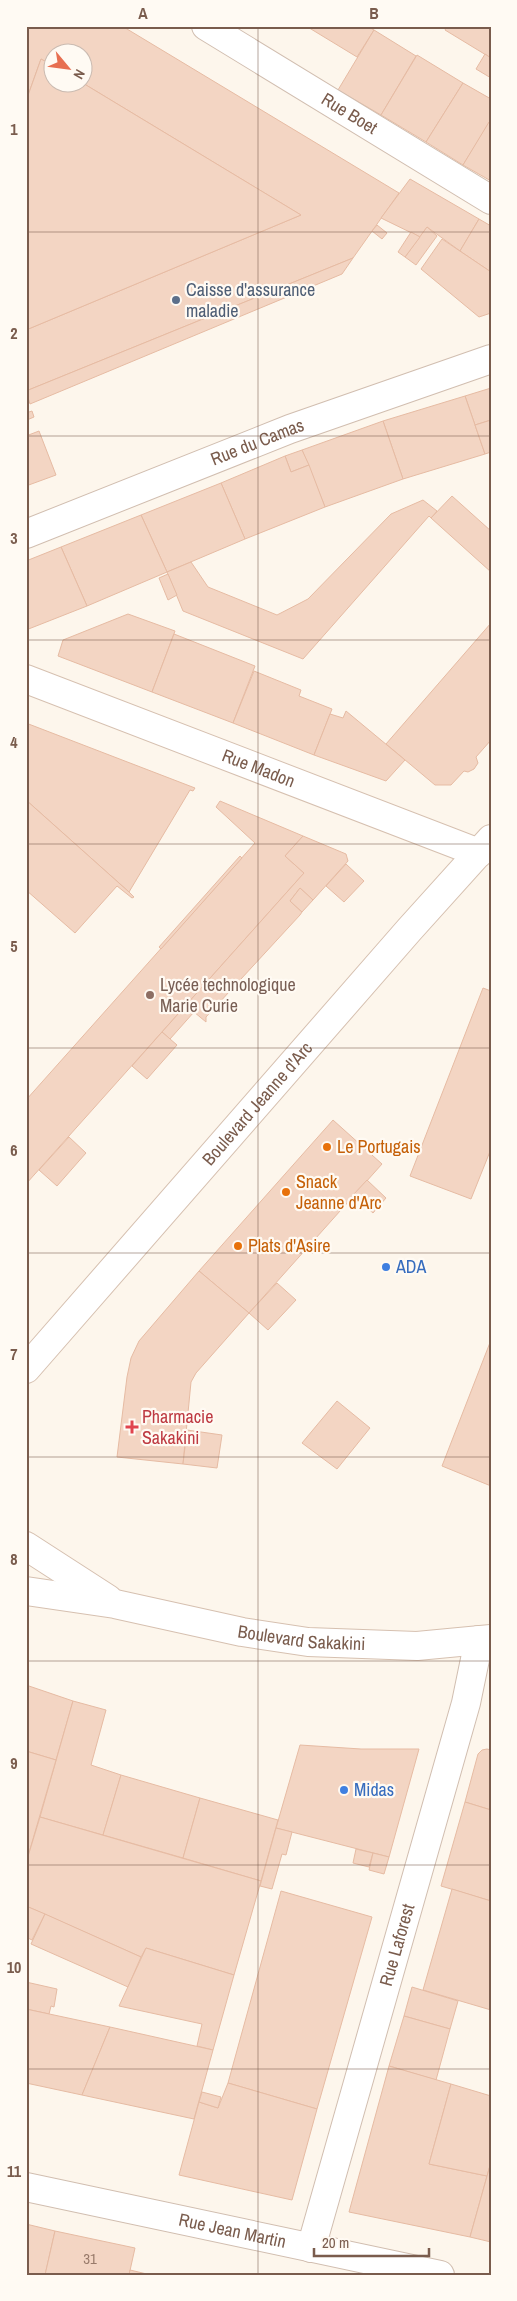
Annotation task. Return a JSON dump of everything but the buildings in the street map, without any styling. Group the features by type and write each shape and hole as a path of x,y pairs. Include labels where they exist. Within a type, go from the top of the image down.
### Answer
{"street":[{"name":"Rue Boet","path":"206,26 491,200"},
{"name":"Rue du Camas","path":"26,534 290,429 491,360"},
{"name":"Rue Madon","path":"26,679 487,850"},
{"name":"Boulevard Jeanne d'Arc","path":"26,1369 402,937 487,850"},
{"name":"Boulevard Sakakini","path":"26,1546 115,1604"},
{"name":"Boulevard Sakakini","path":"26,1591 115,1604 242,1632 308,1642 417,1646 485,1640"},
{"name":"Rue Laforest","path":"310,2248 485,1640"},
{"name":"Rue Jean Martin","path":"26,2187 440,2275"}],"place":[{"name":"Caisse d'assurance maladie","path":"176,300"},
{"name":"Lycée technologique Marie Curie","path":"150,995"},
{"name":"Le Portugais","path":"327,1147"},
{"name":"Snack Jeanne d'Arc","path":"286,1192"},
{"name":"Plats d'Asire","path":"238,1246"},
{"name":"ADA","path":"386,1267"},
{"name":"Pharmacie Sakakini","path":"132,1427"},
{"name":"Midas","path":"344,1790"}]}
